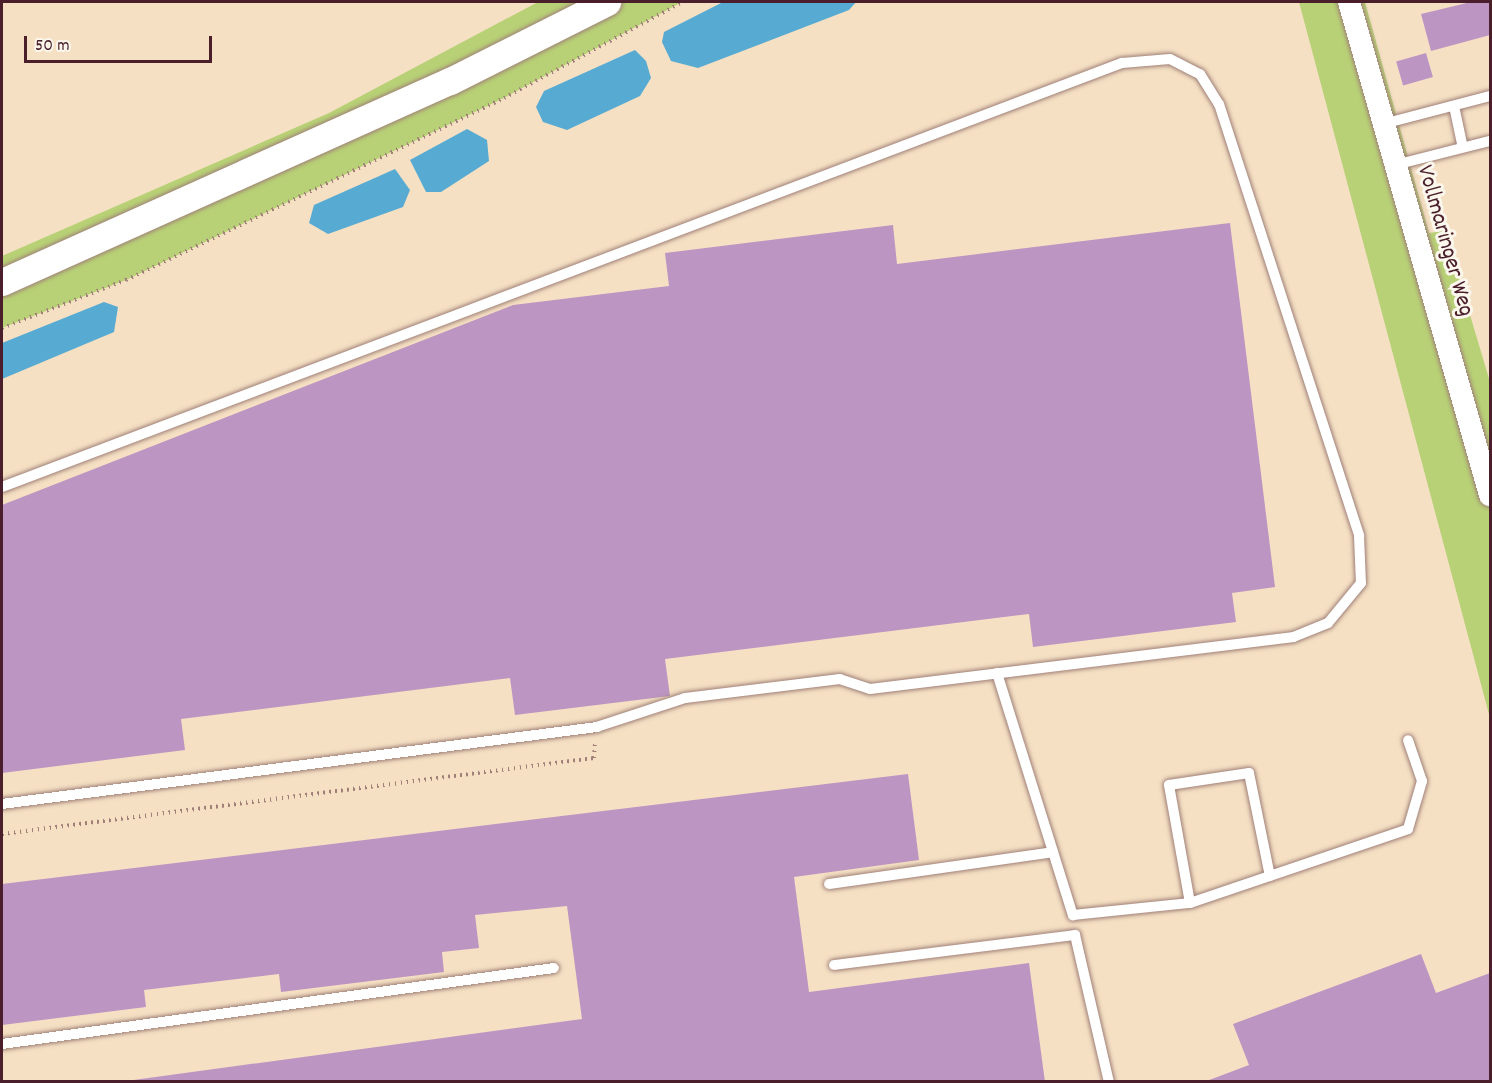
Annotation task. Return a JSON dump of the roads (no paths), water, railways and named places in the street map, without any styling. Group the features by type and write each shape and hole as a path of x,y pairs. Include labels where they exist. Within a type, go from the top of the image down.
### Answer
{"street":[{"path":"2,282 450,81 607,2"},
{"name":"Vollmaringer Weg","path":"1349,2 1491,495"}],"lane":[{"path":"2,487 1122,63 1170,59 1200,74 1219,104 1359,536 1361,583 1328,623 1294,637 870,689 840,679 685,698 597,727 2,804"},
{"path":"1383,124 1491,96"},
{"path":"1454,106 1462,144"},
{"path":"1395,165 1462,144 1491,141"},
{"path":"997,673 1073,915 1075,935 1109,1082"},
{"path":"1073,915 1190,903 1408,829 1422,781 1408,740"},
{"path":"1190,903 1169,785 1249,773 1270,876"},
{"path":"830,885 1053,852"},
{"path":"834,965 1075,935"},
{"path":"2,1044 554,968"}],"water":[{"path":"723,2 856,2 849,10 698,68 671,61 662,42 664,32"},
{"path":"635,50 646,61 651,78 640,96 567,130 543,122 536,107 544,91"},
{"path":"467,129 487,140 489,161 441,192 426,192 410,160"},
{"path":"395,169 410,190 403,207 328,234 309,223 314,205"},
{"path":"104,302 118,307 114,332 2,379 2,343"}]}
